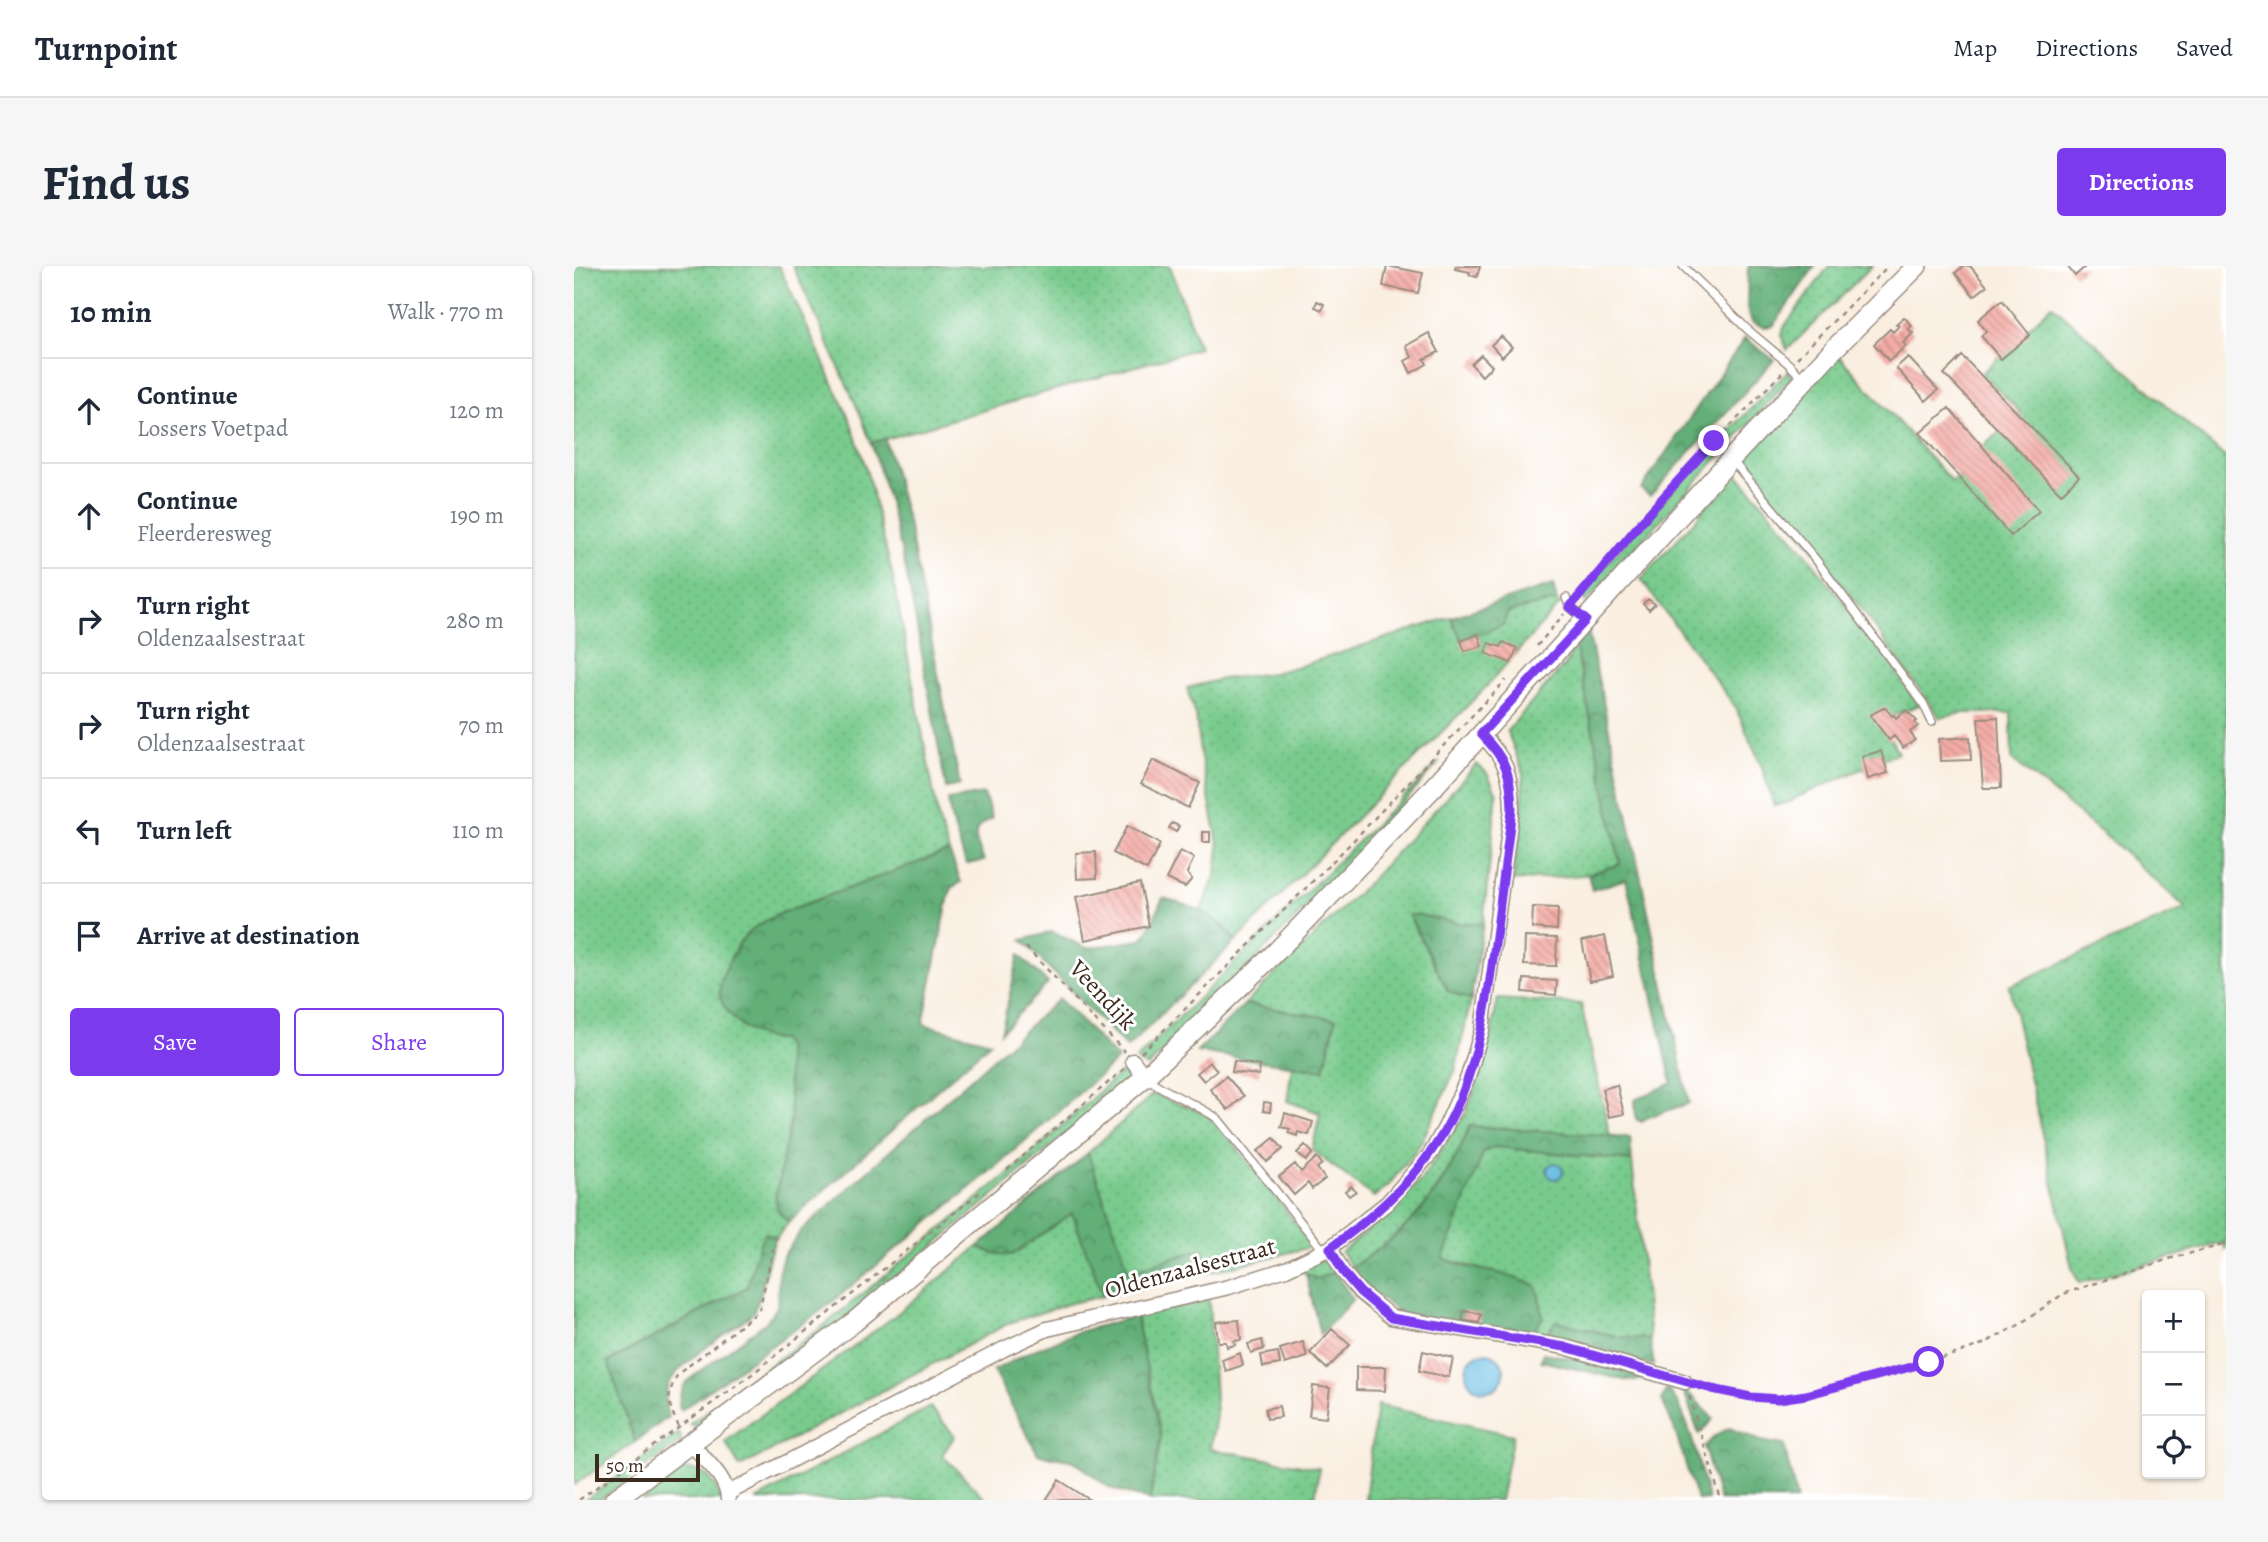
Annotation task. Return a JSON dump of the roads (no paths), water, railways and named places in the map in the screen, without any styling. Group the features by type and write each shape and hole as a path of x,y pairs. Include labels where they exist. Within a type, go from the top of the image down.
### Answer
{"main road":[{"path":"614,1500 854,1322 1139,1069 1276,952 1429,792 1731,459 1917,266"}],"street":[{"name":"Oldenzaalsestraat","path":"728,1497 1004,1349 1047,1329 1228,1287 1286,1269 1327,1249 1387,1203 1431,1153 1459,1100 1482,1030 1512,809 1512,784 1498,751 1481,734"},
{"path":"1327,1249 1360,1292 1391,1318 1565,1347 1685,1382"},
{"path":"691,1444 721,1478 728,1497"}],"lane":[{"path":"1683,266 1804,381"},
{"path":"1731,459 1817,561 1923,703 1932,722"},
{"path":"1566,598 1570,607 1586,620"},
{"path":"1139,1069 1163,1091 1199,1105 1218,1119 1327,1249"}],"water":[{"path":"1552,1163 1558,1163 1563,1171 1561,1177 1552,1179 1547,1174 1547,1168"},
{"path":"1485,1353 1498,1359 1504,1372 1498,1385 1485,1391 1472,1385 1466,1372 1472,1359"}]}
